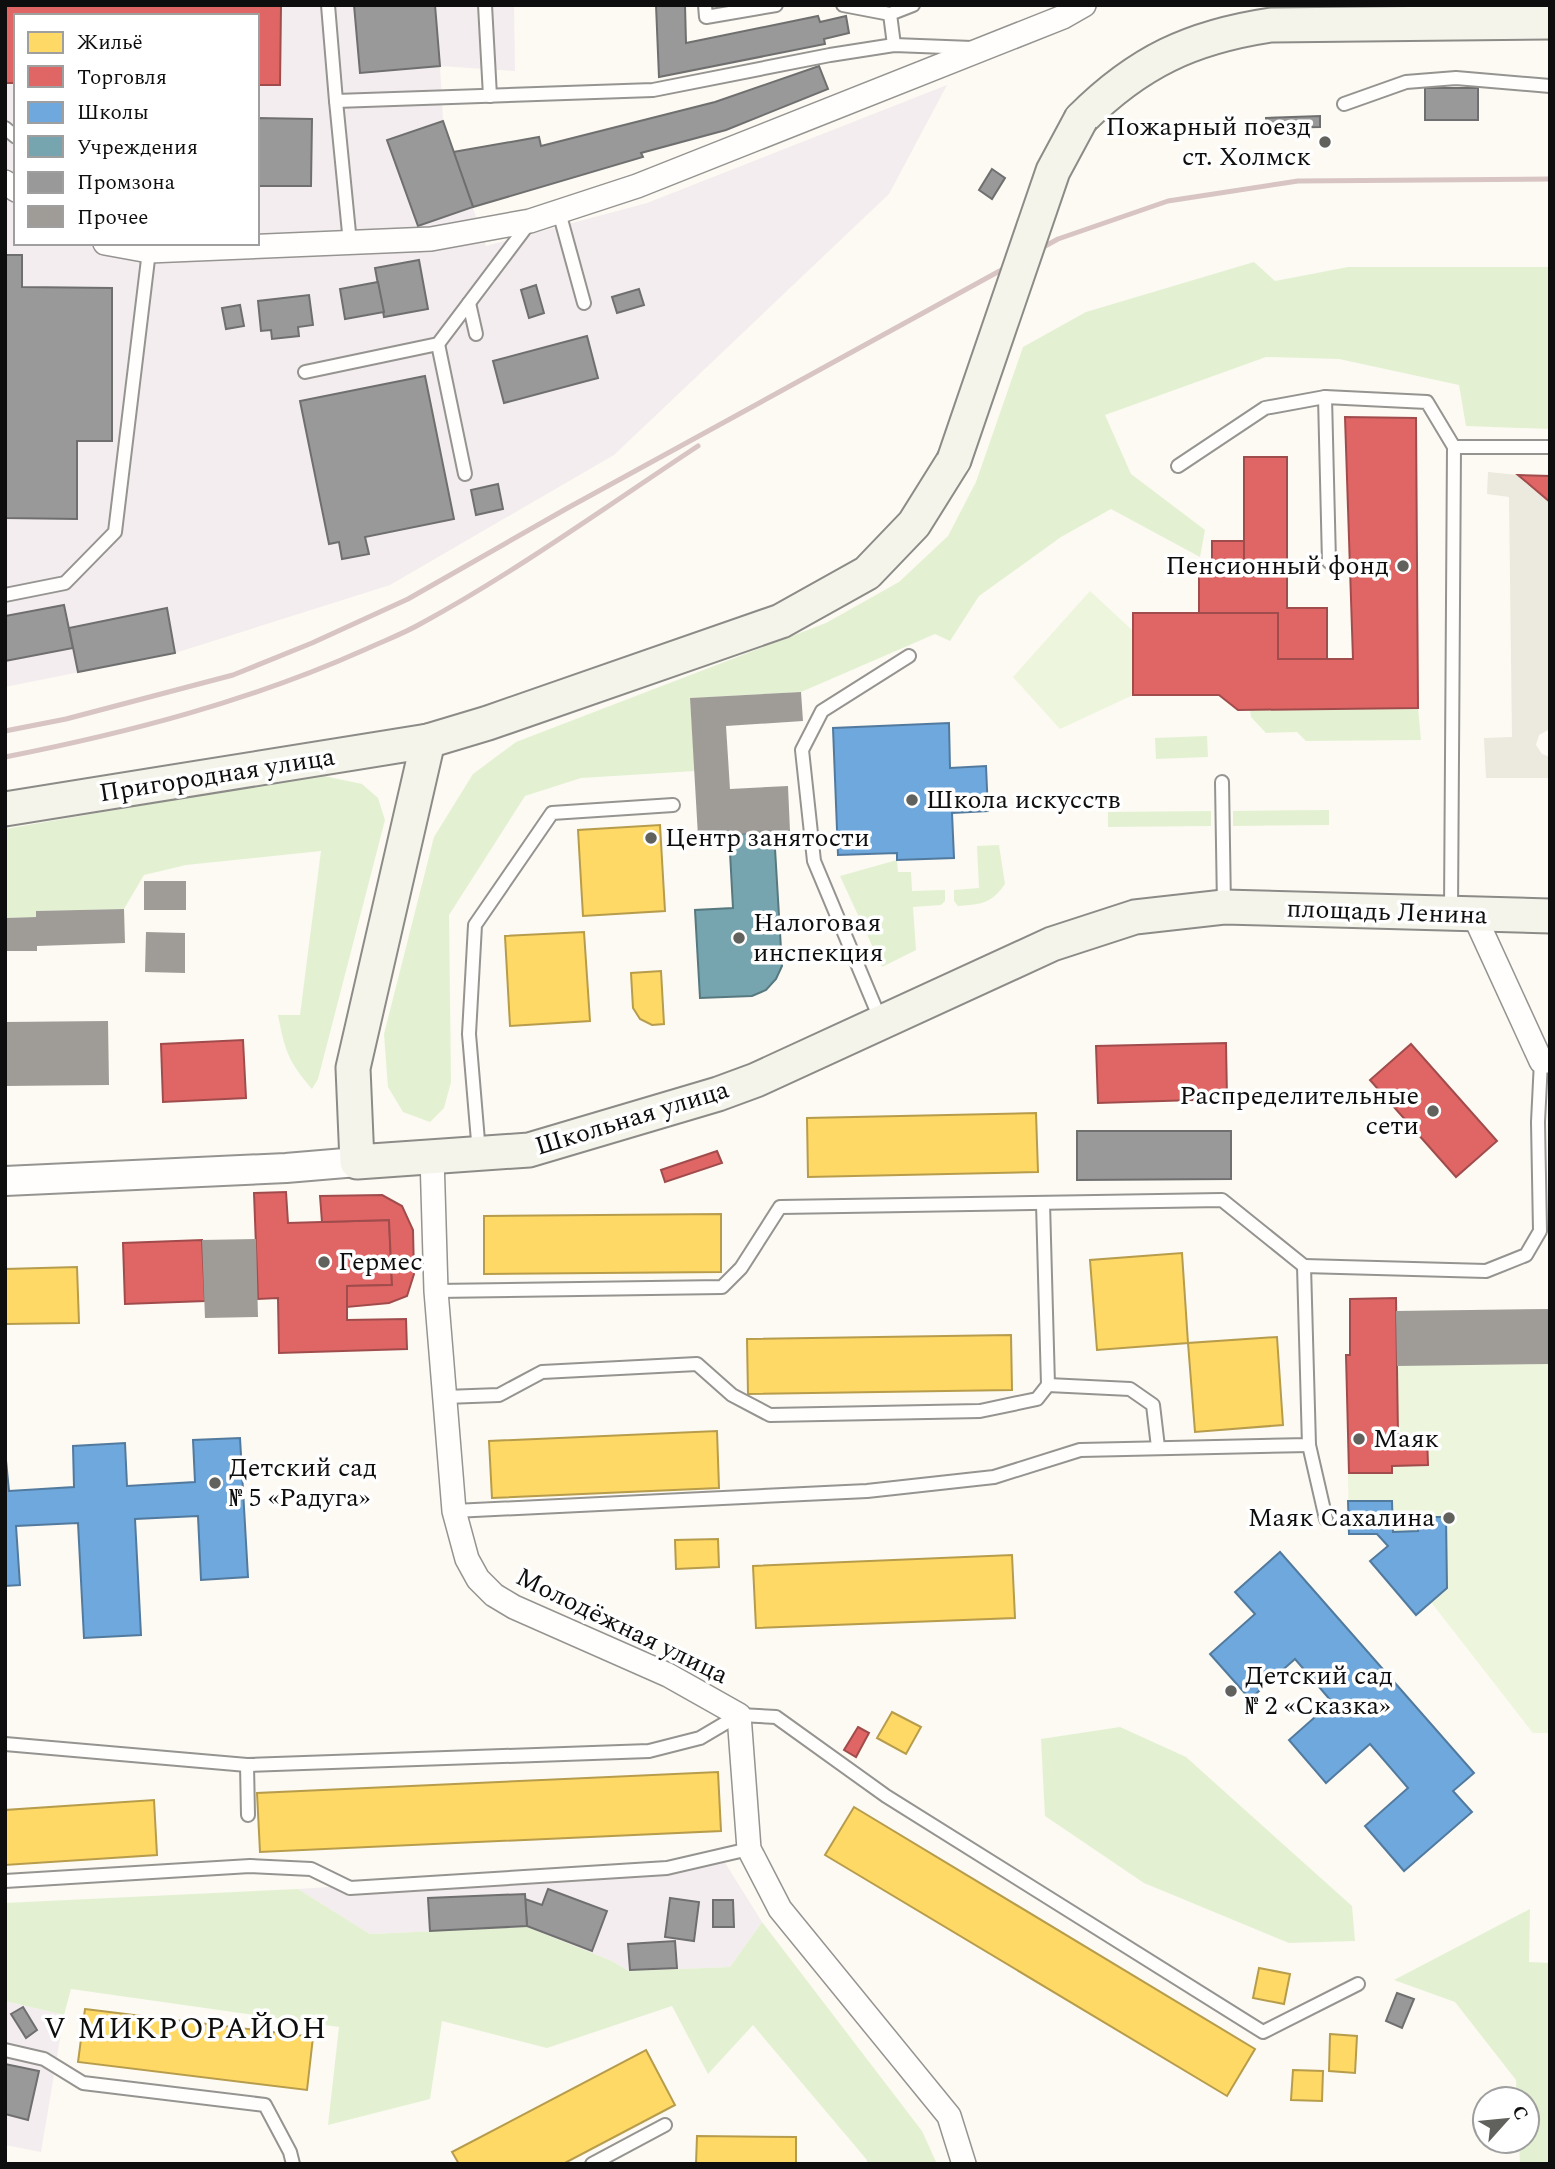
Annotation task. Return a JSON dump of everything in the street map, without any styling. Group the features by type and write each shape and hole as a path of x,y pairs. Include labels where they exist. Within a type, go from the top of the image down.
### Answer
{"main road":[{"name":"Пригородная улица","path":"5,809 428,741 781,621 867,573 914,524 954,460 1053,171 1081,120 1106,94 1149,64 1187,45 1230,31 1271,25 1550,22"},
{"path":"357,1163 352,1068 428,741"},
{"name":"площадь Ленина","path":"1224,907 1550,916"},
{"name":"Школьная улица","path":"357,1163 529,1150 718,1094 756,1080 1063,940 1135,916 1224,907"}],"street":[{"path":"259,245 431,239 530,221 637,186 1063,17 1084,5"},
{"path":"126,245 248,245"},
{"path":"1462,915 1545,1061"},
{"name":"Молодёжная улица","path":"432,1156 436,1291 454,1511 467,1559 478,1579 494,1595 668,1675 739,1715 749,1849 780,1909 949,2116 964,2164"},
{"name":"Школьная улица","path":"5,1181 357,1163"}],"lane":[{"path":"328,5 350,243"},
{"path":"485,5 490,96"},
{"path":"705,5 706,17 776,5"},
{"path":"843,5 890,14 912,5"},
{"path":"890,14 894,46"},
{"path":"336,101 653,90 830,55 894,46 983,48"},
{"path":"1344,104 1406,82 1456,78 1550,86"},
{"path":"559,212 584,303"},
{"path":"305,372 438,344 530,221"},
{"path":"5,595 65,583 115,532 145,247"},
{"path":"469,303 476,334"},
{"path":"438,344 465,474"},
{"path":"1325,397 1329,562"},
{"path":"1178,466 1265,408 1325,397 1427,402 1454,447 1462,915"},
{"path":"1454,447 1550,447"},
{"path":"881,1021 814,861 802,750 822,711 909,656"},
{"path":"1222,782 1224,907"},
{"path":"479,1153 469,1034 475,925 552,813 673,806"},
{"path":"436,1291 722,1287 741,1268 780,1207 1222,1200 1304,1266 1486,1271 1526,1255 1540,1231 1538,1122 1545,1061"},
{"path":"445,1397 499,1395 542,1372 697,1364 732,1395 770,1415 980,1411 1037,1399 1048,1385 1043,1203"},
{"path":"1304,1266 1309,1445 1326,1519"},
{"path":"1048,1385 1130,1389 1153,1405 1158,1447"},
{"path":"454,1511 867,1491 994,1478 1080,1450 1309,1445"},
{"path":"5,1744 247,1765 649,1751 700,1738 739,1715 776,1717 886,1796 1263,2032 1358,1984"},
{"path":"247,1765 248,1815"},
{"path":"5,1881 250,1866 311,1869 350,1888 667,1868 749,1849"},
{"path":"5,2050 44,2059 83,2083 265,2105 290,2152 293,2164"},
{"path":"592,2164 666,2125"}],"shaded area":[{"path":"5,5 514,5 515,71 440,66 443,121 486,246 647,203 947,85 889,194 614,455 390,585 175,653 5,687"},
{"path":"1488,472 1518,475 1550,502 1550,729 1539,735 1536,745 1542,754 1550,757 1550,778 1486,778 1484,738 1512,737 1509,497 1487,494"},
{"path":"724,1861 762,1922 730,1967 629,1971 612,1961 527,1927 370,1934 298,1889"},
{"path":"5,2001 64,2015 41,2152 5,2145"}],"green space":[{"path":"1254,262 1275,281 1348,267 1550,267 1550,429 1466,426 1459,385 1339,359 1266,357 1105,415 1131,474 1205,530 1200,557 1111,509 1061,537 979,596 950,641 935,634 801,692 690,698 695,771 581,778 525,796 449,915 451,1082 444,1108 430,1122 403,1112 388,1087 384,1034 434,837 473,774 516,742 826,623 899,582 948,536 976,482 1023,347 1086,312"},
{"path":"1090,591 1133,631 1133,695 1060,729 1013,677"},
{"path":"1418,708 1421,740 1306,741 1297,732 1266,733 1251,717 1250,710"},
{"path":"1207,736 1208,757 1156,759 1155,738"},
{"path":"319,775 362,784 378,798 385,820 318,1079 312,1089 289,1055 278,1015 300,1015 321,851 186,865 144,875 124,909 36,911 36,917 5,918 5,829"},
{"path":"1329,810 1329,825 1233,826 1233,811"},
{"path":"1211,811 1211,826 1108,827 1108,812"},
{"path":"999,845 1005,884 995,896 985,902 958,906 954,901 954,890 979,888 977,846"},
{"path":"897,860 898,872 911,872 912,891 945,890 945,901 941,905 913,907 916,950 882,967 840,876"},
{"name":"Маяк Сахалина","path":"1396,1298 1396,1311 1550,1309 1550,1733 1533,1733 1431,1602 1416,1615 1370,1561 1388,1546 1377,1534 1349,1534 1346,1355 1350,1354 1350,1299"},
{"path":"1120,1727 1186,1757 1352,1906 1355,1941 1289,1943 1144,1883 1045,1816 1041,1739"},
{"path":"298,1889 370,1934 527,1927 612,1961 629,1971 730,1967 762,1922 922,2131 937,2164 867,2164 867,2160 753,2025 708,2074 672,2006 547,2048 442,2021 430,2099 328,2125 339,2027 71,1989 64,2015 5,2001 5,1903"},
{"path":"1530,1909 1529,1962 1550,1963 1550,2164 1520,2164 1520,2155 1541,2155 1541,2085 1516,2085 1516,2080 1455,2002 1394,1980"}],"building: Жильё":[{"path":"660,825 665,911 583,916 578,830"},
{"path":"584,932 590,1021 510,1026 505,936"},
{"path":"661,971 664,1024 652,1025 640,1019 633,1008 631,973"},
{"path":"1036,1113 1038,1172 808,1177 807,1118"},
{"path":"721,1214 721,1272 484,1274 484,1216"},
{"path":"1182,1253 1188,1343 1097,1350 1090,1260"},
{"path":"77,1267 79,1323 5,1324 5,1269"},
{"path":"1011,1335 1012,1390 748,1394 747,1339"},
{"path":"1277,1337 1283,1425 1195,1432 1188,1343"},
{"path":"717,1431 719,1488 492,1498 489,1441"},
{"path":"718,1539 719,1567 676,1569 675,1540"},
{"path":"1012,1555 1015,1618 756,1628 753,1566"},
{"path":"892,1712 921,1727 906,1754 877,1738"},
{"path":"718,1772 721,1831 260,1852 257,1793"},
{"path":"154,1800 157,1855 5,1865 5,1810"},
{"path":"854,1807 1255,2049 1227,2096 825,1855"},
{"path":"1259,1968 1290,1974 1284,2004 1253,1998"},
{"path":"85,2009 313,2037 307,2090 78,2062"},
{"path":"1330,2034 1357,2036 1355,2073 1329,2071"},
{"path":"646,2050 675,2105 563,2164 459,2164 452,2152"},
{"path":"1293,2070 1323,2071 1322,2101 1291,2100"},
{"path":"697,2136 796,2137 796,2164 696,2164"}],"building: Торговля":[{"path":"5,5 281,5 280,85 259,85 259,14 14,14 14,83 5,83"},
{"path":"1345,417 1416,418 1418,708 1238,710 1219,695 1133,695 1133,613 1278,613 1278,659 1353,659"},
{"path":"1244,457 1287,457 1287,576 1244,576"},
{"path":"1518,475 1550,476 1550,502"},
{"path":"1212,541 1244,541 1244,576 1287,576 1287,608 1327,608 1327,659 1278,659 1278,613 1199,613 1199,566 1212,566"},
{"path":"243,1040 246,1098 163,1102 161,1044"},
{"path":"1226,1043 1227,1099 1098,1103 1096,1046"},
{"name":"Распределительные сети","path":"1411,1044 1497,1141 1456,1177 1370,1080"},
{"path":"717,1151 722,1163 665,1182 661,1170"},
{"name":"Гермес","path":"286,1192 288,1223 389,1220 392,1285 347,1286 347,1320 406,1319 407,1349 279,1353 278,1298 258,1299 254,1193"},
{"path":"382,1195 402,1206 413,1230 414,1274 407,1296 389,1303 347,1307 347,1286 392,1285 389,1220 322,1222 320,1196"},
{"path":"202,1240 205,1301 125,1304 123,1243"},
{"path":"1396,1298 1398,1436 1427,1436 1428,1465 1392,1466 1392,1473 1349,1473 1346,1355 1350,1355 1350,1299"},
{"path":"858,1727 869,1733 856,1757 844,1750"}],"building: Школы":[{"name":"Школа искусств","path":"949,723 950,768 986,766 988,811 952,813 954,858 897,860 897,853 838,855 833,728"},
{"path":"240,1438 248,1577 201,1580 198,1516 135,1519 141,1635 84,1638 78,1523 16,1526 20,1585 5,1586 5,1450 9,1491 74,1487 73,1446 125,1443 127,1486 195,1482 193,1440"},
{"path":"1348,1501 1392,1501 1393,1532 1418,1531 1418,1517 1446,1517 1447,1588 1416,1615 1370,1561 1388,1546 1377,1534 1349,1534"},
{"path":"1280,1552 1474,1773 1453,1791 1472,1812 1404,1871 1365,1826 1408,1788 1370,1744 1326,1783 1289,1740 1332,1702 1295,1659 1250,1699 1210,1654 1255,1614 1235,1592"}],"building: Учреждения":[{"name":"Налоговая инспекция","path":"774,832 782,966 776,979 766,990 752,996 700,998 695,910 733,908 729,834"}],"building: Промзона":[{"path":"354,5 435,5 440,66 360,73"},
{"path":"656,5 685,5 686,43 818,16 820,22 846,16 849,33 824,39 825,44 659,77"},
{"path":"819,66 828,89 726,130 641,153 643,157 473,207 453,152 539,137 541,146 715,102"},
{"path":"1425,88 1478,88 1478,120 1425,120"},
{"path":"1320,116 1320,127 1266,128 1266,118"},
{"path":"259,118 312,119 311,186 259,186"},
{"path":"443,121 473,207 418,226 387,140"},
{"path":"992,169 1005,178 992,199 979,190"},
{"path":"5,255 22,255 22,287 112,288 112,441 77,441 77,519 5,518"},
{"path":"419,260 428,309 384,317 375,268"},
{"path":"378,282 384,312 345,319 340,289"},
{"path":"536,285 544,313 529,318 521,290"},
{"path":"639,289 644,305 617,313 612,297"},
{"path":"309,295 313,325 298,327 299,336 272,339 271,330 261,331 258,301"},
{"path":"240,305 244,326 226,329 222,308"},
{"path":"587,336 598,378 504,403 493,361"},
{"path":"425,376 454,519 365,537 369,554 342,559 339,542 329,544 300,401"},
{"path":"498,484 503,509 476,515 471,490"},
{"path":"64,605 73,648 5,661 5,616"},
{"path":"167,608 175,653 78,672 69,628"},
{"path":"1077,1131 1231,1131 1231,1179 1077,1180"},
{"path":"548,1889 607,1911 592,1951 527,1926 525,1899 542,1905"},
{"path":"525,1894 527,1926 430,1931 428,1898"},
{"path":"670,1898 699,1902 694,1941 665,1937"},
{"path":"713,1900 733,1900 734,1927 713,1927"},
{"path":"675,1941 677,1968 630,1970 628,1944"},
{"path":"1397,1993 1414,1999 1402,2028 1386,2021"},
{"path":"23,2007 37,2030 26,2038 11,2014"},
{"path":"5,2064 39,2071 28,2120 5,2114"}],"building: Прочее":[{"path":"801,692 803,721 726,726 730,789 788,786 790,831 698,836 690,698"},
{"path":"144,881 186,881 186,910 144,910"},
{"path":"124,909 125,943 37,946 37,951 5,951 5,918 36,917 36,911"},
{"path":"146,932 185,933 185,973 145,972"},
{"path":"108,1021 109,1085 5,1086 5,1022"},
{"path":"256,1239 258,1317 205,1318 202,1240"},
{"path":"1550,1309 1550,1364 1397,1366 1396,1311"}],"railway":[{"path":"5,731 66,719 233,675 312,643 408,599 564,510 1058,239 1168,201 1298,181 1550,179"},
{"path":"5,757 188,714 277,685 400,634 527,560 698,446"}],"place":[{"name":"Пожарный поезд ст. Холмск","path":"1325,142"},
{"name":"Пенсионный фонд","path":"1403,566"},
{"name":"Школа искусств","path":"912,800"},
{"name":"Центр занятости","path":"651,838"},
{"name":"Налоговая инспекция","path":"739,938"},
{"name":"Распределительные сети","path":"1433,1111"},
{"name":"Гермес","path":"324,1262"},
{"name":"Маяк","path":"1359,1439"},
{"name":"Детский сад № 5 «Радуга»","path":"215,1483"},
{"name":"Маяк Сахалина","path":"1449,1518"},
{"name":"Детский сад № 2 «Сказка»","path":"1231,1691"}],"district":[{"name":"V МИКРОРАЙОН","path":"186,2029"}]}
